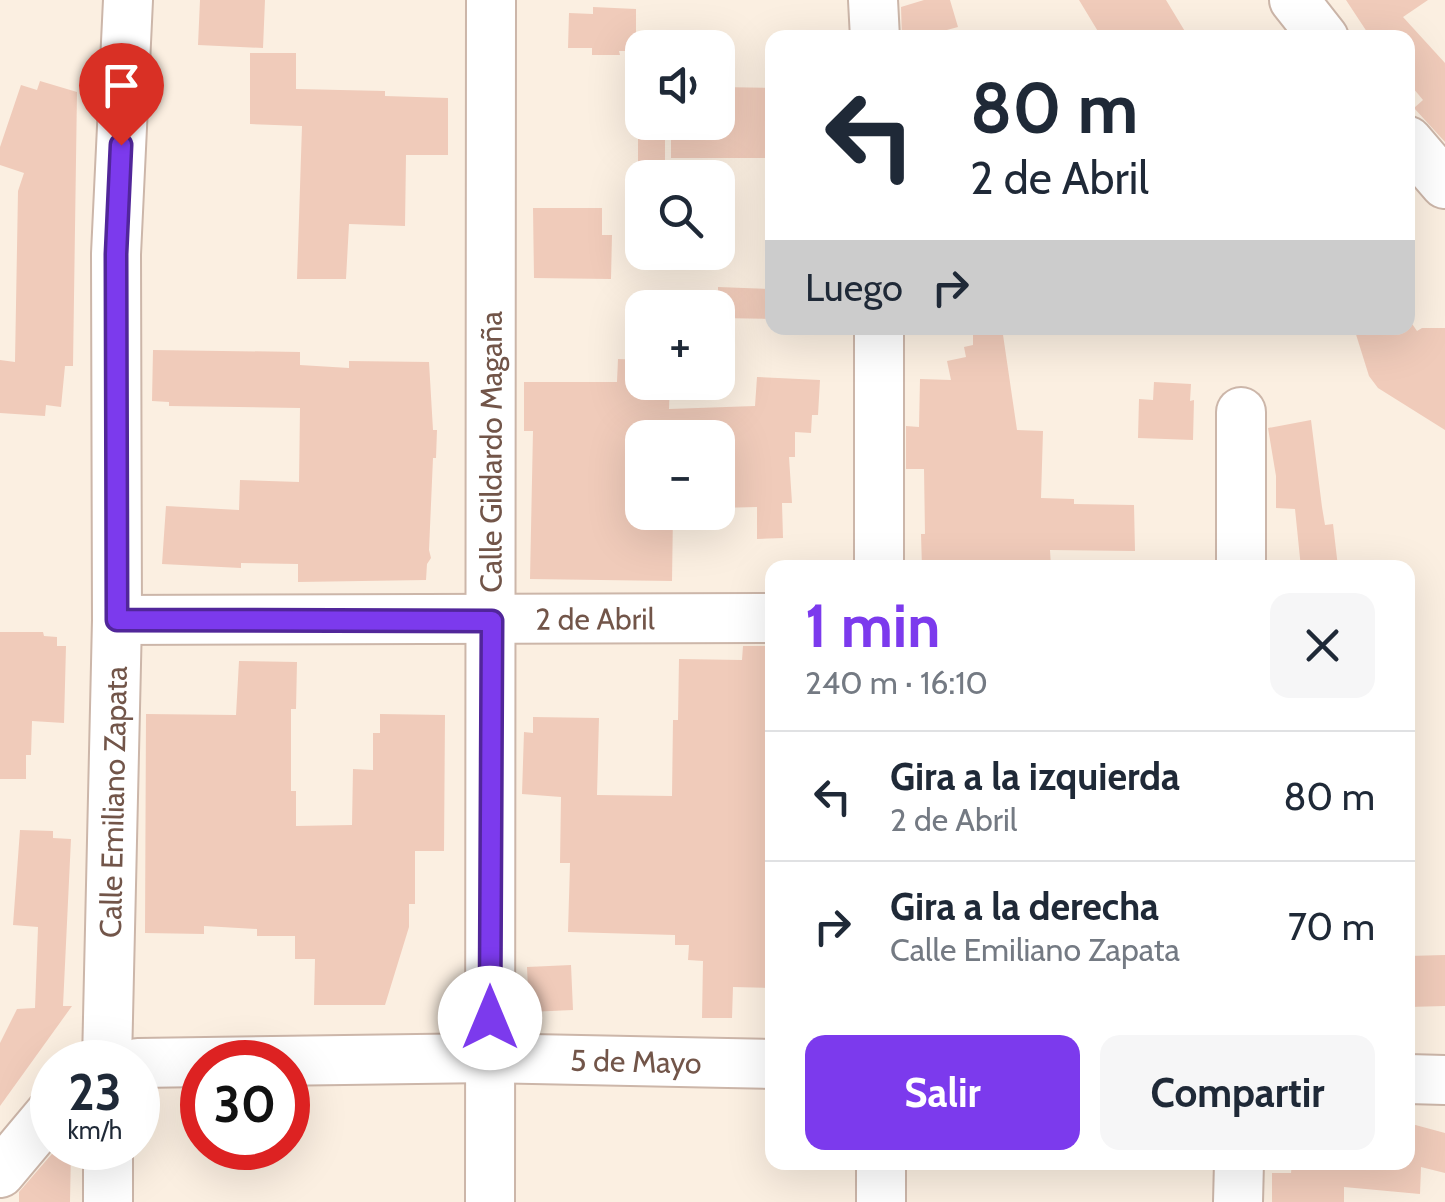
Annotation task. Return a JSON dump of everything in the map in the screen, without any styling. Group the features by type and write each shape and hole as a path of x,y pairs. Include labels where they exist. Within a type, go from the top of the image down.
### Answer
{"street":[{"name":"Calle Emiliano Zapata","path":"108,1040 117,620 116,254 128,0"},
{"name":"Calle Gildardo Magaña","path":"490,1202 491,0"},
{"path":"873,0 875,30"},
{"path":"1294,0 1318,30"},
{"path":"1415,149 1445,184"},
{"path":"879,335 879,560"},
{"path":"1241,412 1241,560"},
{"name":"2 de Abril","path":"117,620 765,618"},
{"name":"5 de Mayo","path":"160,1063 489,1058 765,1064"},
{"path":"1415,1079 1445,1080"},
{"path":"0,1173 30,1137"},
{"path":"108,1170 108,1202"},
{"path":"881,1202 882,1170"},
{"path":"1238,1202 1239,1170"}],"building":[{"path":"200,0 265,0 263,48 198,45"},
{"path":"924,0 950,0 958,27 902,30 901,7"},
{"path":"1079,0 1166,0 1184,30 1097,30"},
{"path":"1346,0 1428,0 1403,17 1415,30 1366,30"},
{"path":"593,7 636,9 636,30 625,30 625,51 619,51 620,55 592,55 592,48 568,48 569,13 593,14"},
{"path":"1415,30 1445,63 1445,142 1415,109 1423,100 1415,90"},
{"path":"250,53 296,53 296,89 385,91 385,96 448,98 448,155 406,155 405,226 349,224 346,279 297,279 302,126 250,124"},
{"path":"40,81 77,92 73,366 65,366 61,407 46,405 45,416 0,413 0,360 15,362 18,191 24,173 0,165 0,147 21,85 37,90"},
{"path":"735,87 765,88 765,158 671,158 671,140 735,140"},
{"path":"638,140 665,140 665,160 638,160"},
{"path":"533,208 602,208 602,235 612,235 611,279 534,278"},
{"path":"718,287 765,289 765,319 735,318 735,290"},
{"path":"1415,328 1445,328 1445,430 1378,388 1369,376 1356,335 1415,335"},
{"path":"973,335 1003,335 1017,430 1043,431 1041,498 1074,499 1074,504 1134,505 1135,551 1050,550 1051,560 922,560 924,469 906,469 906,426 919,427 920,379 951,380 947,361 966,357 964,347 973,345"},
{"path":"153,350 300,352 300,365 349,368 349,361 429,362 433,430 437,430 431,558 426,580 298,582 298,564 241,563 241,568 162,564 166,506 239,510 240,480 299,482 300,408 169,406 169,402 152,401"},
{"path":"618,359 625,359 625,400 669,400 669,409 755,406 757,377 820,380 818,415 812,415 811,433 795,432 795,457 789,457 792,503 782,503 783,538 757,539 757,507 735,508 735,420 625,420 625,530 673,530 672,581 530,579 533,431 524,431 524,382 617,382"},
{"path":"1154,382 1191,384 1193,440 1138,438 1139,399 1153,400"},
{"path":"1311,420 1325,525 1333,524 1337,560 1300,560 1295,509 1276,508 1276,476 1268,428"},
{"path":"0,632 43,632 44,636 57,637 57,646 66,646 64,723 32,721 26,779 0,779"},
{"path":"743,646 765,646 765,988 733,987 732,1018 702,1018 703,961 688,960 689,945 675,945 675,935 568,932 570,863 560,863 561,797 522,794 524,732 533,733 533,717 599,718 597,795 672,796 679,659 742,660"},
{"path":"239,661 297,662 296,709 291,709 291,791 296,791 296,826 352,825 353,769 373,770 373,733 380,733 380,714 445,715 444,851 415,851 415,904 409,904 409,927 385,1005 314,1005 315,959 295,959 295,936 257,936 257,929 204,926 204,934 145,933 146,714 236,715"},
{"path":"20,830 53,831 53,838 71,839 63,1006 72,1006 48,1040 30,1040 30,1064 0,1106 0,1043 17,1009 35,1008 38,927 13,925"},
{"path":"1445,955 1445,1006 1415,1007 1415,956"},
{"path":"571,965 573,1010 529,1012 527,967"},
{"path":"1415,1125 1445,1133 1445,1173 1421,1167 1420,1194 1344,1187 1344,1202 1272,1202 1272,1173 1415,1170"},
{"path":"38,1170 71,1170 70,1202 19,1202 19,1192"}],"route":[{"path":"121,145 116,254 117,620 492,621 490,1018"}]}
